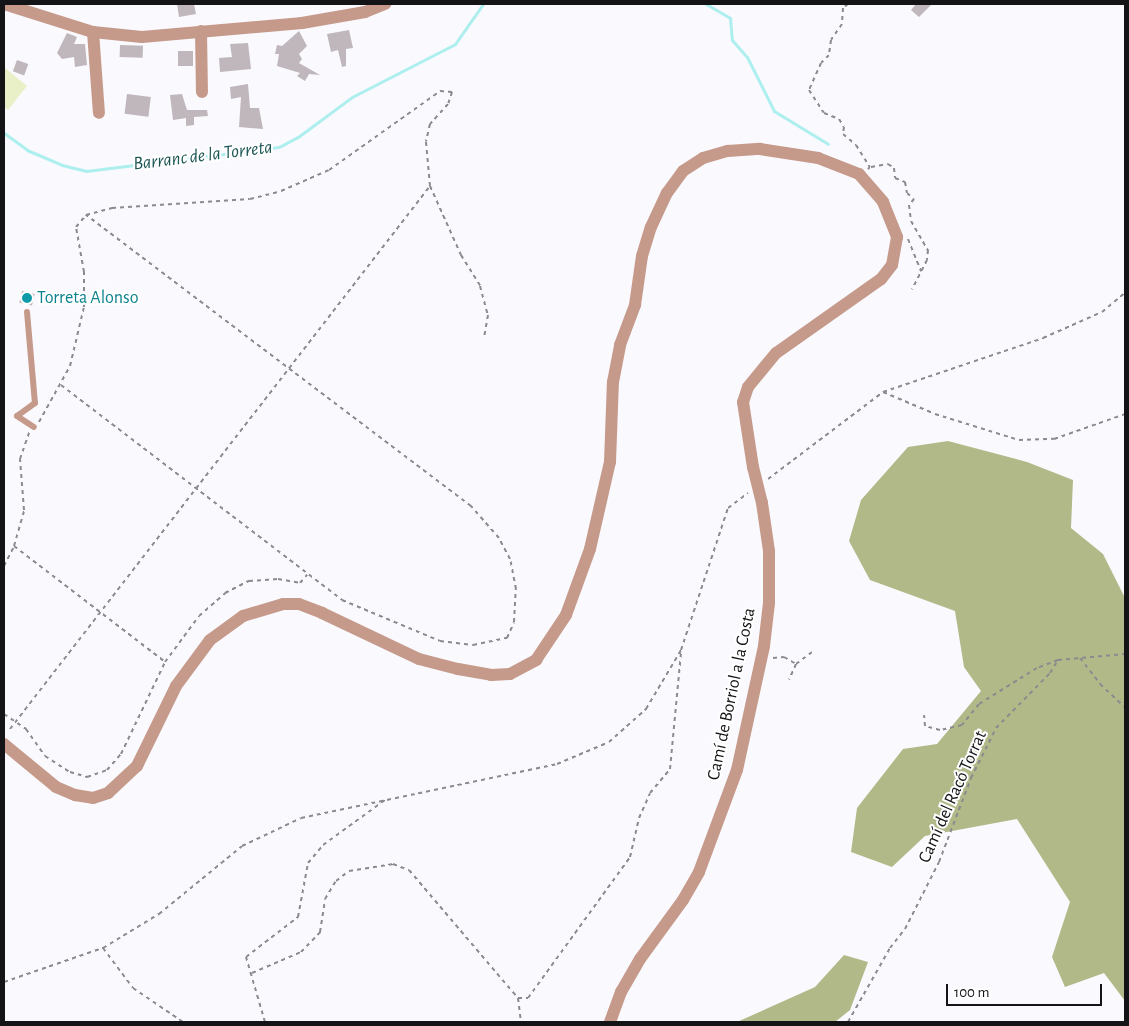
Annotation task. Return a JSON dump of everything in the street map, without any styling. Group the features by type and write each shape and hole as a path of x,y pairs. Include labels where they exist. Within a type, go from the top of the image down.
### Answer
{"street":[{"path":"4,4 92,32 142,37 302,24 365,12 385,4"},
{"path":"92,32 99,113"},
{"path":"201,32 202,92"},
{"name":"Camí de Borriol a la Costa","path":"4,744 56,787 75,796 93,798 108,794 137,766 176,686 210,640 243,616 283,604 299,604 322,613 378,642 429,662 491,675 510,674 525,668 550,642 566,615 590,550 610,462 613,382 620,346 634,305 642,256 650,226 667,193 683,171 703,158 728,151 760,149 818,158 865,170 894,222 897,237 892,265 865,293 776,353 759,370 748,386 743,402 769,551 769,603 761,659 737,770 699,872 684,900 640,959 621,992 610,1022"}],"lane":[{"path":"26,312 35,403 16,416 34,427"}],"path":[{"path":"848,4 843,8 842,24 831,40 829,55 821,63 809,90 824,112 839,119 844,126 843,134 865,170 888,164 894,168 895,178 905,182 907,192 914,199 909,205 911,221 928,250 927,260 912,289"},
{"path":"4,566 14,546 24,510 20,459 26,437 62,385 70,366 84,307 84,272 76,244 76,228 86,215 112,208 250,199 281,191 329,170 440,90 452,92 448,104 430,124 428,133 430,186 456,246 480,286 488,315 484,337"},
{"path":"10,729 430,186"},
{"path":"62,385 196,490 342,600 440,641 492,643 507,638 514,622 516,589 510,559 499,538 470,506 86,215"},
{"path":"767,479 883,392 1043,338 1102,312 1125,293"},
{"path":"883,392 935,414 1020,440 1054,438 1125,414"},
{"path":"4,982 104,948 159,914 242,846 301,818 387,798 557,764 609,742 646,709 681,650 728,508 752,491"},
{"path":"14,546 165,662"},
{"path":"4,714 26,729 44,756 70,772 87,777 107,770 121,754 165,662 199,616 225,593 248,581 278,579 300,583 307,575"},
{"path":"518,998 528,998 630,857 646,801 670,769 681,650"},
{"path":"789,680 796,664 812,652"},
{"path":"1058,660 1125,654"},
{"path":"761,659 784,657 796,664"},
{"path":"1080,658 1100,684 1125,707"},
{"name":"Camí del Racó Torrat","path":"924,715 925,726 940,730 962,724 979,704 1037,668 1058,660"},
{"name":"Camí del Racó Torrat","path":"848,1022 884,956 905,929 939,862 971,778 996,728 1050,673 1058,660"},
{"path":"265,1022 246,957 298,917 308,863 323,845 387,798"},
{"path":"252,973 301,952 320,932 325,899 336,881 349,871 393,864 409,870 518,998 521,1022"},
{"path":"104,948 133,988 183,1022"}],"green space":[{"path":"4,67 27,86 8,110 4,107"},
{"path":"948,441 1027,462 1073,480 1071,528 1103,554 1125,598 1125,1001 1104,973 1065,987 1052,957 1070,902 1017,819 925,836 892,867 851,852 857,808 903,749 937,744 981,691 964,667 955,611 870,580 849,541 861,500 908,447"},
{"path":"844,955 868,962 850,1010 835,1022 737,1022 815,987"}],"building":[{"path":"177,4 194,4 196,14 179,17"},
{"path":"916,4 932,4 919,17 911,10"},
{"path":"349,30 353,48 346,49 346,66 342,67 338,50 331,52 327,34"},
{"path":"299,31 307,46 299,54 302,59 299,63 320,75 309,74 305,81 297,76 300,73 277,66 279,54 275,54 277,45 282,46"},
{"path":"67,33 77,37 74,44 85,44 87,65 75,67 74,57 62,59 57,53"},
{"path":"248,43 251,69 220,72 219,58 232,57 230,44"},
{"path":"120,45 143,46 143,58 120,57"},
{"path":"178,51 193,51 193,66 178,66"},
{"path":"17,60 28,64 24,75 13,71"},
{"path":"248,84 250,108 259,108 263,129 239,127 241,97 231,99 230,87"},
{"path":"127,94 151,97 148,117 125,114"},
{"path":"182,94 187,110 207,110 208,116 194,117 194,125 186,126 186,118 173,120 170,95"},
{"name":"Torreta Alonso","path":"22,291 35,294 32,306 19,303"}],"waterway":[{"name":"Barranc de la Torreta","path":"4,133 27,150 62,165 86,171 279,147 298,137 352,97 455,44 483,4"},
{"path":"706,4 730,18 732,40 747,57 774,111 828,144"}],"place":[{"name":"Torreta Alonso","path":"27,298"}]}
